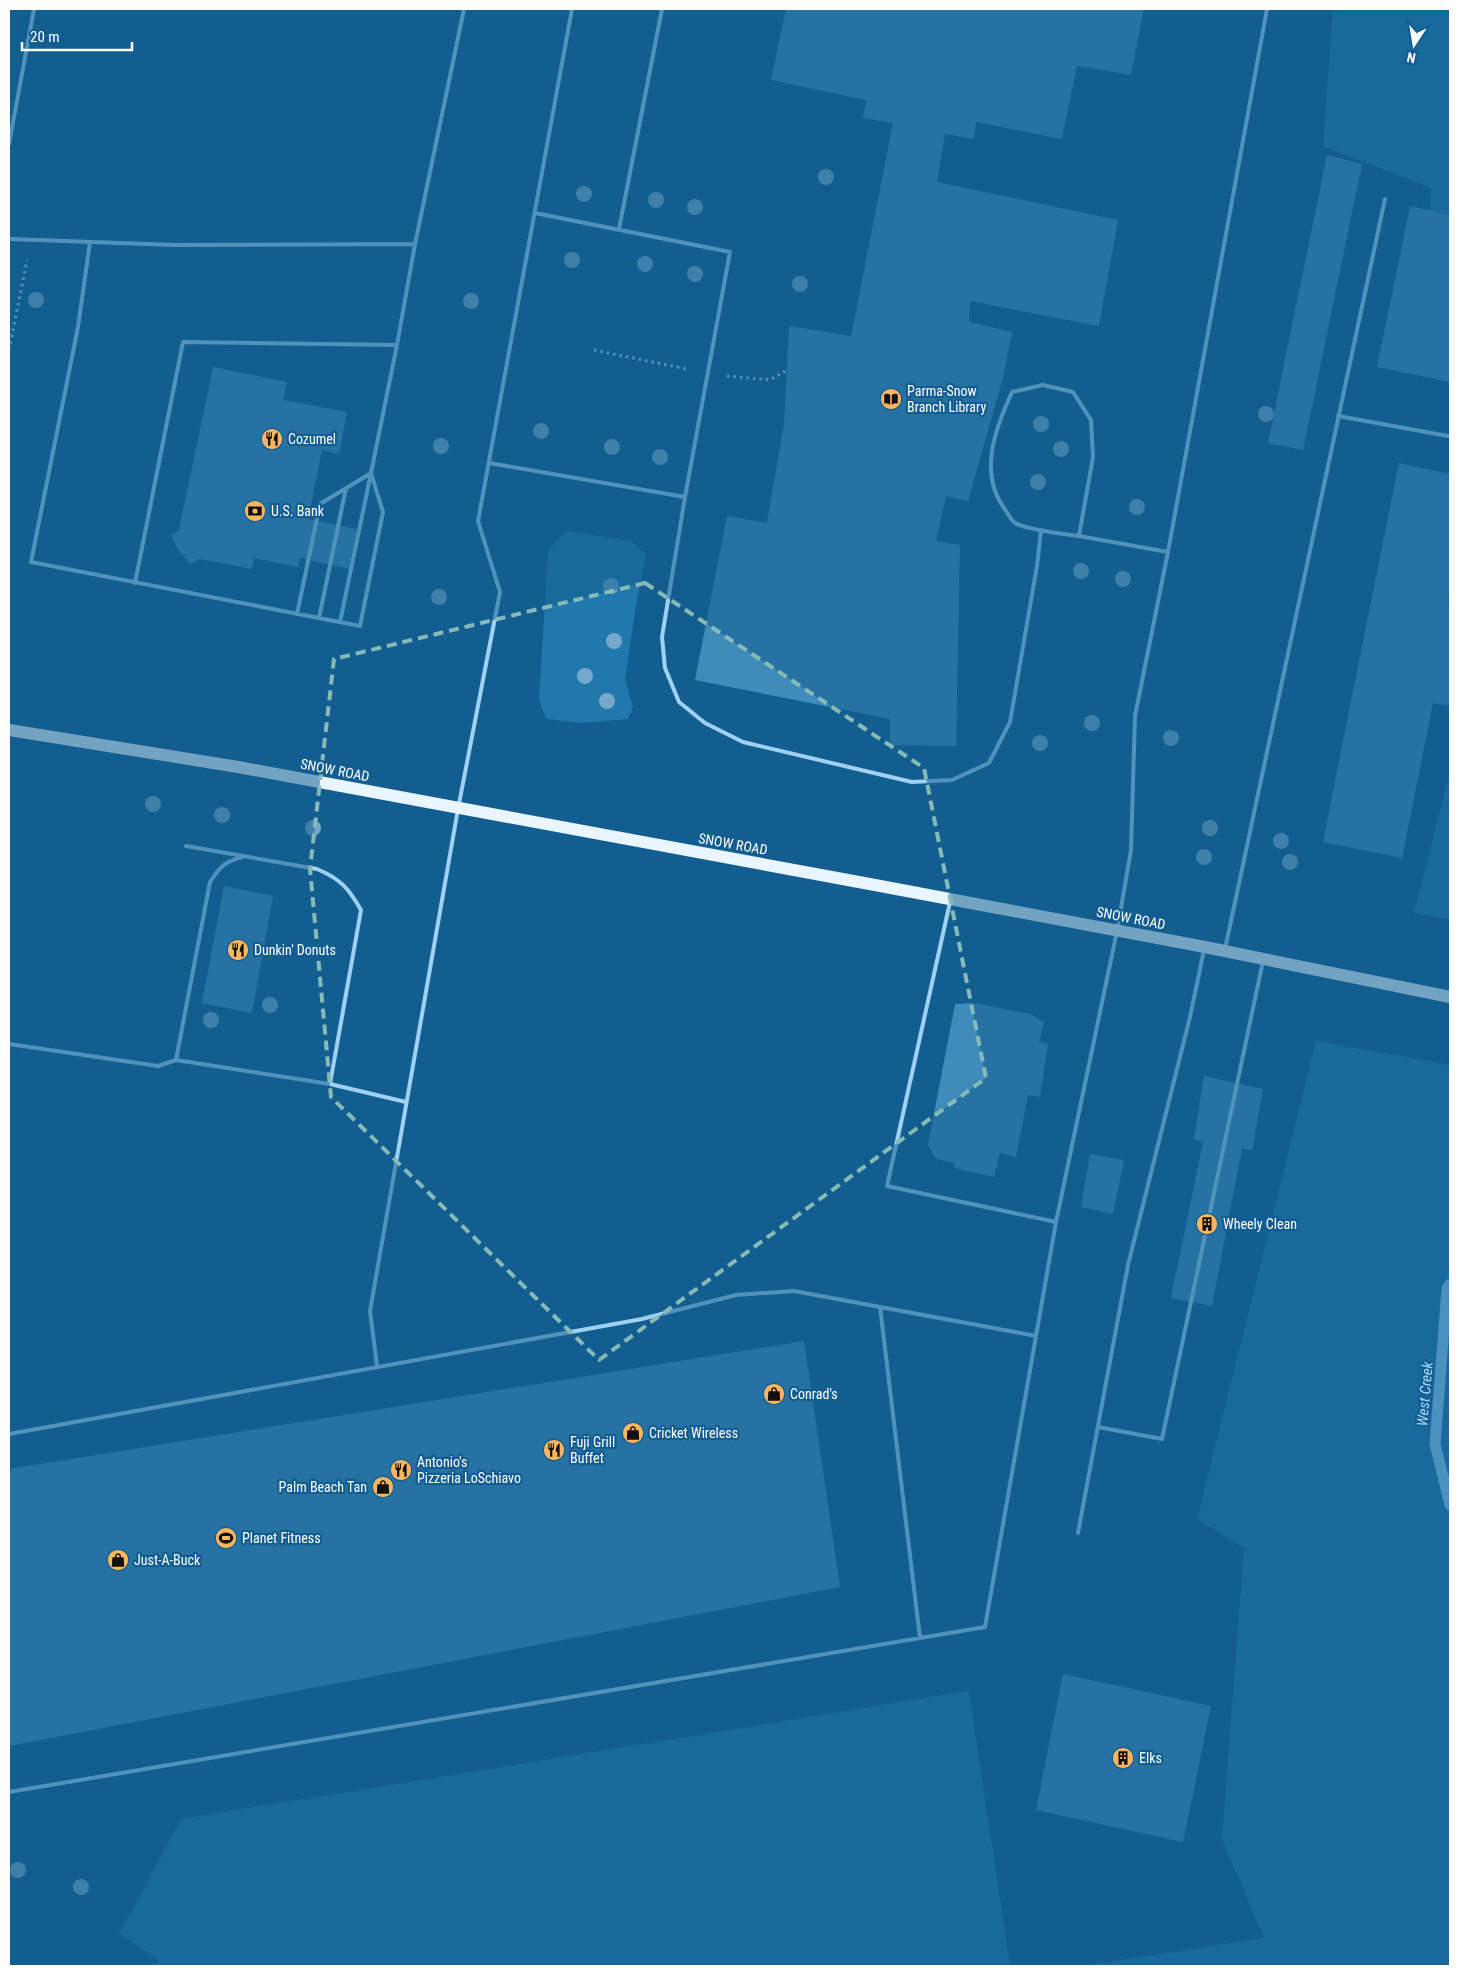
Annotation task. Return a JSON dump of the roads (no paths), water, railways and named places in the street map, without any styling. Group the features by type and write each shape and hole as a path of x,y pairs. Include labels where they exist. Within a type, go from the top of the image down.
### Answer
{"main road":[{"name":"SNOW ROAD","path":"9,730 238,767 1205,947 1450,997"}],"lane":[{"path":"9,144 34,9"},
{"path":"340,622 464,9"},
{"path":"377,1366 370,1311 458,809 500,592 478,521 572,9"},
{"path":"619,229 662,9"},
{"path":"9,1792 985,1627 1056,1222 1117,931 1131,850 1135,716 1168,552 1267,9"},
{"path":"1224,952 1385,199"},
{"path":"535,213 730,252 685,497 662,637 665,668 679,702 705,723 743,742 912,782 952,780 989,763 1010,722 1042,530"},
{"path":"9,239 175,245 415,244"},
{"path":"90,242 78,327 30,562 360,626 383,512 371,472"},
{"path":"136,584 183,342 397,344"},
{"path":"1079,536 1093,457 1091,420 1073,392 1043,385 1012,392 997,425 991,460 992,482 997,498 1015,523 1042,530 1168,552"},
{"path":"1338,416 1448,436"},
{"path":"488,463 685,497"},
{"path":"297,614 320,504 371,472"},
{"path":"319,618 346,488"},
{"path":"186,846 317,869 334,876 347,887 361,910 330,1084"},
{"path":"176,1060 210,882 227,861 244,857"},
{"path":"950,900 887,1186 1056,1222"},
{"path":"1078,1533 1128,1265 1190,1017 1205,947"},
{"path":"1098,1427 1162,1438 1263,959"},
{"path":"9,1044 158,1066 176,1060 330,1084 406,1102"},
{"path":"9,1434 642,1318 736,1295 794,1291 1036,1336"},
{"path":"880,1306 920,1638"}],"waterway":[{"name":"West Creek","path":"1450,1284 1447,1289 1435,1444 1450,1505"}],"place":[{"name":"Parma-Snow Branch Library","path":"891,399"},
{"name":"Cozumel","path":"272,439"},
{"name":"U.S. Bank","path":"255,511"},
{"name":"Dunkin' Donuts","path":"238,950"},
{"name":"Wheely Clean","path":"1207,1224"},
{"name":"Conrad's","path":"774,1394"},
{"name":"Cricket Wireless","path":"633,1433"},
{"name":"Fuji Grill Buffet","path":"554,1450"},
{"name":"Antonio's Pizzeria LoSchiavo","path":"401,1470"},
{"name":"Palm Beach Tan","path":"383,1487"},
{"name":"Planet Fitness","path":"226,1538"},
{"name":"Just-A-Buck","path":"118,1560"},
{"name":"Elks","path":"1123,1758"}]}
